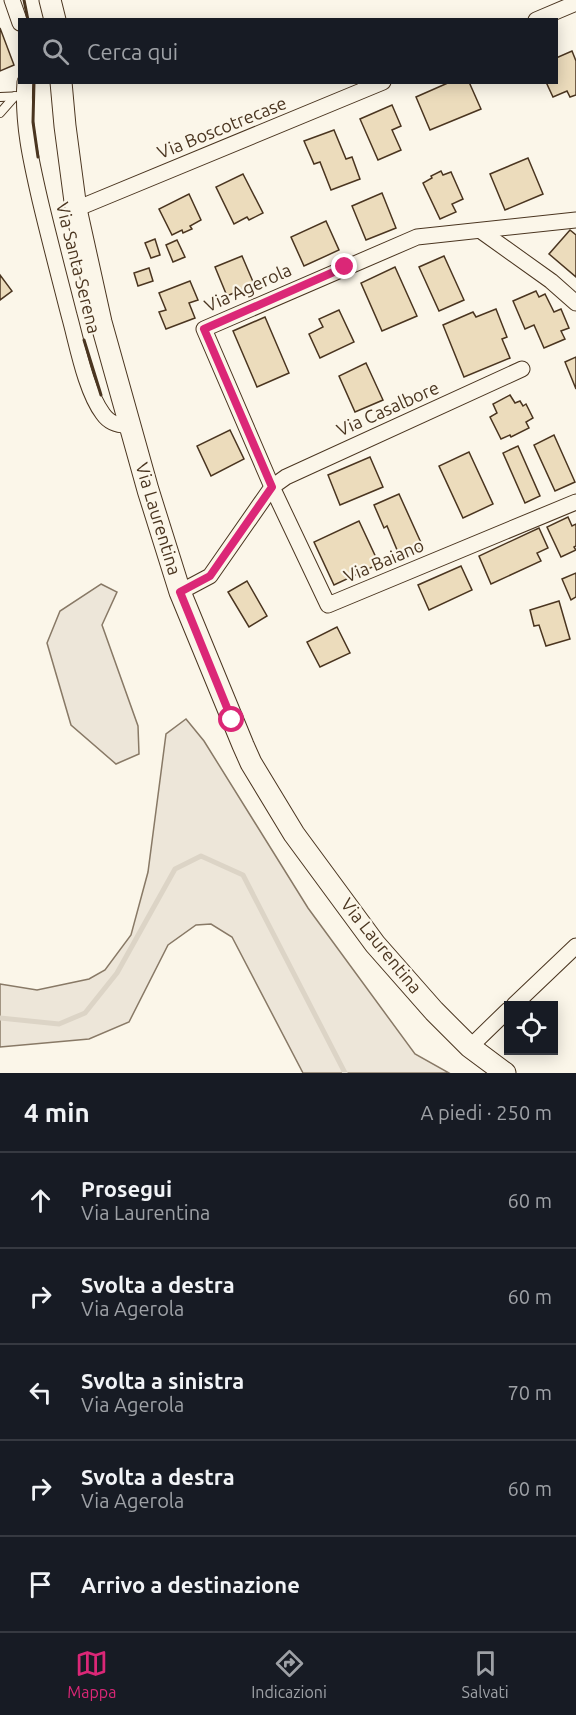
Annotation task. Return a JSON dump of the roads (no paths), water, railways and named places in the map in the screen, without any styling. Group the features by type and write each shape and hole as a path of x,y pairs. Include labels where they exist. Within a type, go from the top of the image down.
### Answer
{"main road":[{"path":"50,0 54,18"},
{"name":"Via Laurentina","path":"61,84 76,209 101,322 148,490 180,592 251,763 294,834 375,944 434,1011 470,1047 505,1073"}],"street":[{"path":"12,0 18,18"},
{"path":"542,18 576,3"},
{"name":"Via Boscotrecase","path":"76,209 378,84"},
{"name":"Via Santa Serena","path":"21,92 33,170 88,381 99,408 106,418 121,426 131,425"},
{"name":"Via Agerola","path":"272,487 204,329 417,237 576,220"},
{"path":"481,231 550,281 576,303"},
{"name":"Via Casalbore","path":"272,487 286,477 522,369"},
{"path":"180,592 210,576 272,487"},
{"name":"Via Baiano","path":"272,487 328,605 576,502"},
{"path":"518,1001 576,946"},
{"path":"470,1047 504,1014"}],"lane":[{"path":"0,97 21,92"},
{"path":"0,113 21,92"}],"waterway":[{"path":"0,1018 59,1024 85,1013 117,973 175,869 201,856 243,875 345,1073"}]}
